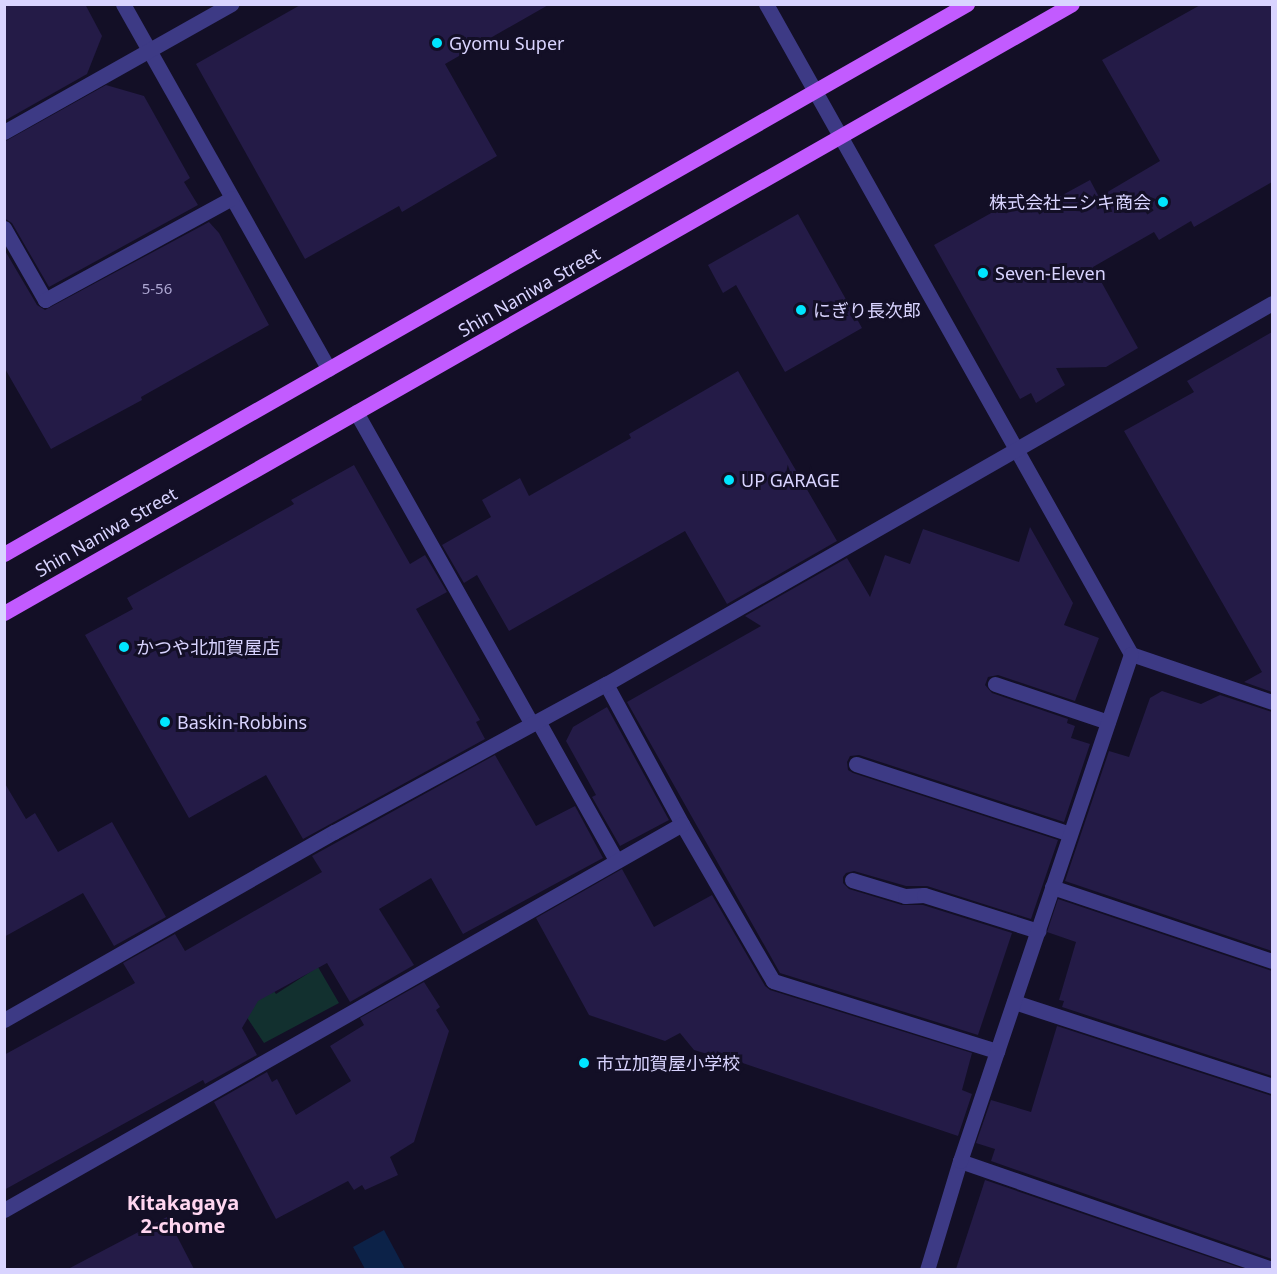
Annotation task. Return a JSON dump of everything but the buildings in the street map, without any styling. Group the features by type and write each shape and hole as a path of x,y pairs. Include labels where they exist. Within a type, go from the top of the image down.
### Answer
{"main road":[{"name":"Shin Naniwa Street","path":"4,554 967,4"},
{"name":"Shin Naniwa Street","path":"4,613 1072,4"}],"street":[{"path":"123,4 328,369"},
{"path":"4,132 231,4"},
{"path":"766,4 1131,654 1272,702"},
{"path":"4,228 45,300 232,198"},
{"path":"4,1020 334,832 606,684 1016,447 1272,303"},
{"path":"356,412 616,860"},
{"path":"927,1269 960,1161 1131,654"},
{"path":"606,684 682,825 773,981 997,1051"},
{"path":"995,684 1108,722"},
{"path":"856,765 1070,834"},
{"path":"4,1210 616,860 682,825"},
{"path":"852,880 905,896 924,895 1038,931"},
{"path":"1052,888 1272,961"},
{"path":"1014,1002 1272,1086"},
{"path":"960,1161 1272,1269"}],"green space":[{"path":"318,967 339,1003 264,1043 232,995 262,974 276,994"}],"water":[{"path":"384,1230 405,1269 365,1269 353,1247"}],"place":[{"name":"Gyomu Super","path":"437,43"},
{"name":"株式会社ニシキ商会","path":"1163,202"},
{"name":"Seven-Eleven","path":"983,273"},
{"name":"にぎり長次郎","path":"801,310"},
{"name":"UP GARAGE","path":"729,480"},
{"name":"かつや北加賀屋店","path":"124,647"},
{"name":"Baskin-Robbins","path":"165,722"},
{"name":"市立加賀屋小学校","path":"584,1063"}],"district":[{"name":"Kitakagaya 2-chome","path":"183,1214"}]}
